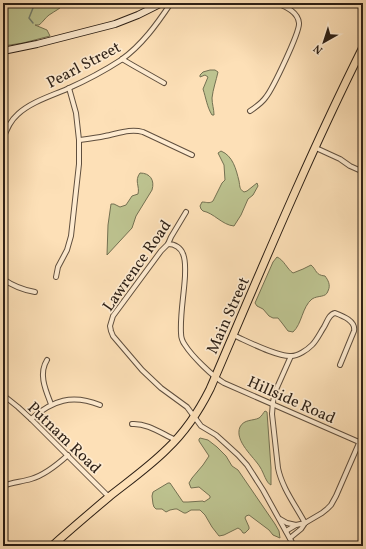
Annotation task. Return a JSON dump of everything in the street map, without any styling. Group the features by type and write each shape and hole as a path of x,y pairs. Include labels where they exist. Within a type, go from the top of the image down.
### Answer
{"main road":[{"name":"Main Street","path":"52,546 109,497 157,459 176,440 206,397 338,98 363,47"}],"street":[{"path":"3,51 115,24 162,3"},
{"name":"Pearl Street","path":"3,140 10,123 21,111 36,102 69,88 122,59 146,37 171,3"},
{"path":"250,111 262,102 269,93 298,30 299,22 296,16 290,10 277,3"},
{"path":"122,59 164,83"},
{"path":"56,277 59,265 67,250 71,236 79,164 79,140 76,113 69,88"},
{"path":"79,140 137,130 192,155"},
{"path":"316,148 359,170"},
{"name":"Lawrence Road","path":"186,212 168,244 163,248 120,306 111,320 110,329 114,339 145,374 187,407 194,416"},
{"name":"Hillside Road","path":"168,244 174,245 180,249 185,263 180,329 182,340 190,351 215,377 224,383 360,442"},
{"path":"3,279 19,288 35,292"},
{"path":"233,335 272,352 291,356 301,353 312,345 331,315 335,313 351,322 354,326 354,331 340,365"},
{"path":"291,356 274,396 272,414 279,473 305,523"},
{"path":"47,360 43,370 43,380 51,404"},
{"name":"Putnam Road","path":"3,395 18,407 68,455 109,497"},
{"path":"31,420 51,404 64,400 76,399 91,401 100,405"},
{"path":"194,416 201,426 226,444 243,460 258,481 294,546"},
{"path":"132,424 146,426 176,440"},
{"path":"286,531 296,525 305,523 323,512 331,505 363,434"},
{"path":"3,486 34,478 53,468 68,455"},
{"path":"278,517 287,523 296,525"},
{"path":"290,538 299,531 305,523"}],"green space":[{"path":"3,3 66,3 49,15 39,25 35,25 47,30 50,36 23,43 3,46"},
{"path":"215,70 218,72 212,98 214,115 212,115 209,109 203,89 208,77 205,75 200,77 203,72"},
{"path":"221,151 228,156 233,163 242,191 247,191 257,183 258,186 253,195 248,199 234,226 226,224 211,214 203,211 200,206 202,202 209,203 213,201 225,180 224,165 218,153"},
{"path":"140,173 147,174 151,178 153,183 152,190 136,216 132,228 107,255 108,225 111,204 120,207 126,205 132,196 138,194 137,179"},
{"path":"277,257 282,260 293,273 311,265 318,273 325,276 329,285 326,295 314,298 309,302 296,329 293,332 288,331 278,318 269,316 255,303 273,262"},
{"path":"265,411 267,412 271,485 266,480 260,467 242,443 239,432 242,424 259,418"},
{"path":"200,438 208,440 217,447 226,456 232,466 238,470 275,524 279,531 280,538 273,535 269,530 249,515 245,518 249,529 245,533 238,528 219,536 200,510 191,510 184,513 175,509 166,512 162,509 156,509 154,507 152,496 153,492 168,483 170,483 183,502 204,502 210,498 210,496 199,487 191,488 189,483 209,456 199,441"}],"waterway":[{"path":"33,23 29,18 35,3"}]}
